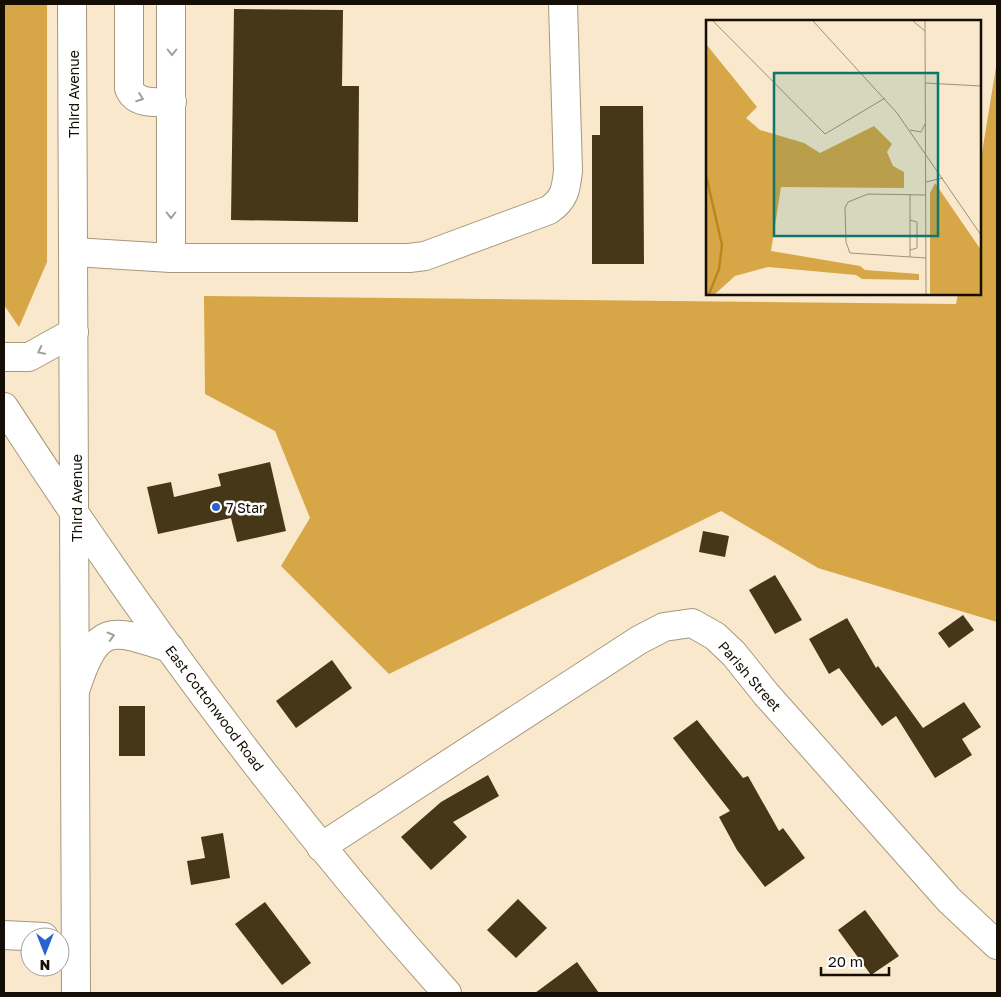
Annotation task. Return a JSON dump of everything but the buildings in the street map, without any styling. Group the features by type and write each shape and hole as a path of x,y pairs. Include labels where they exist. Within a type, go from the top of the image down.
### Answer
{"street":[{"name":"Third Avenue","path":"68,927 76,688 72,4"},
{"path":"129,4 129,88 132,95 137,99 146,101 172,102"},
{"path":"171,4 171,258"},
{"path":"74,252 171,258 409,258 425,256 550,210 561,201 568,171 563,4"},
{"path":"4,357 29,357 74,332"},
{"name":"East Cottonwood Road","path":"4,407 76,518 246,752 321,847 447,993"},
{"name":"Parish Street","path":"321,847 640,640 664,627 692,623 715,636 734,654 766,694 948,900 997,944"},
{"path":"76,688 85,659 94,645 105,637 119,634 134,636 170,648"},
{"path":"4,934 20,935"},
{"name":"Third Avenue","path":"70,952 76,993"}],"shaded area":[{"path":"4,4 47,4 47,262 19,327 4,305"},
{"path":"997,61 997,622 818,568 721,511 389,674 281,566 310,518 275,431 205,394 204,296 956,304 958,295 981,295 981,159"}],"place":[{"name":"7 Star","path":"216,507"}]}
